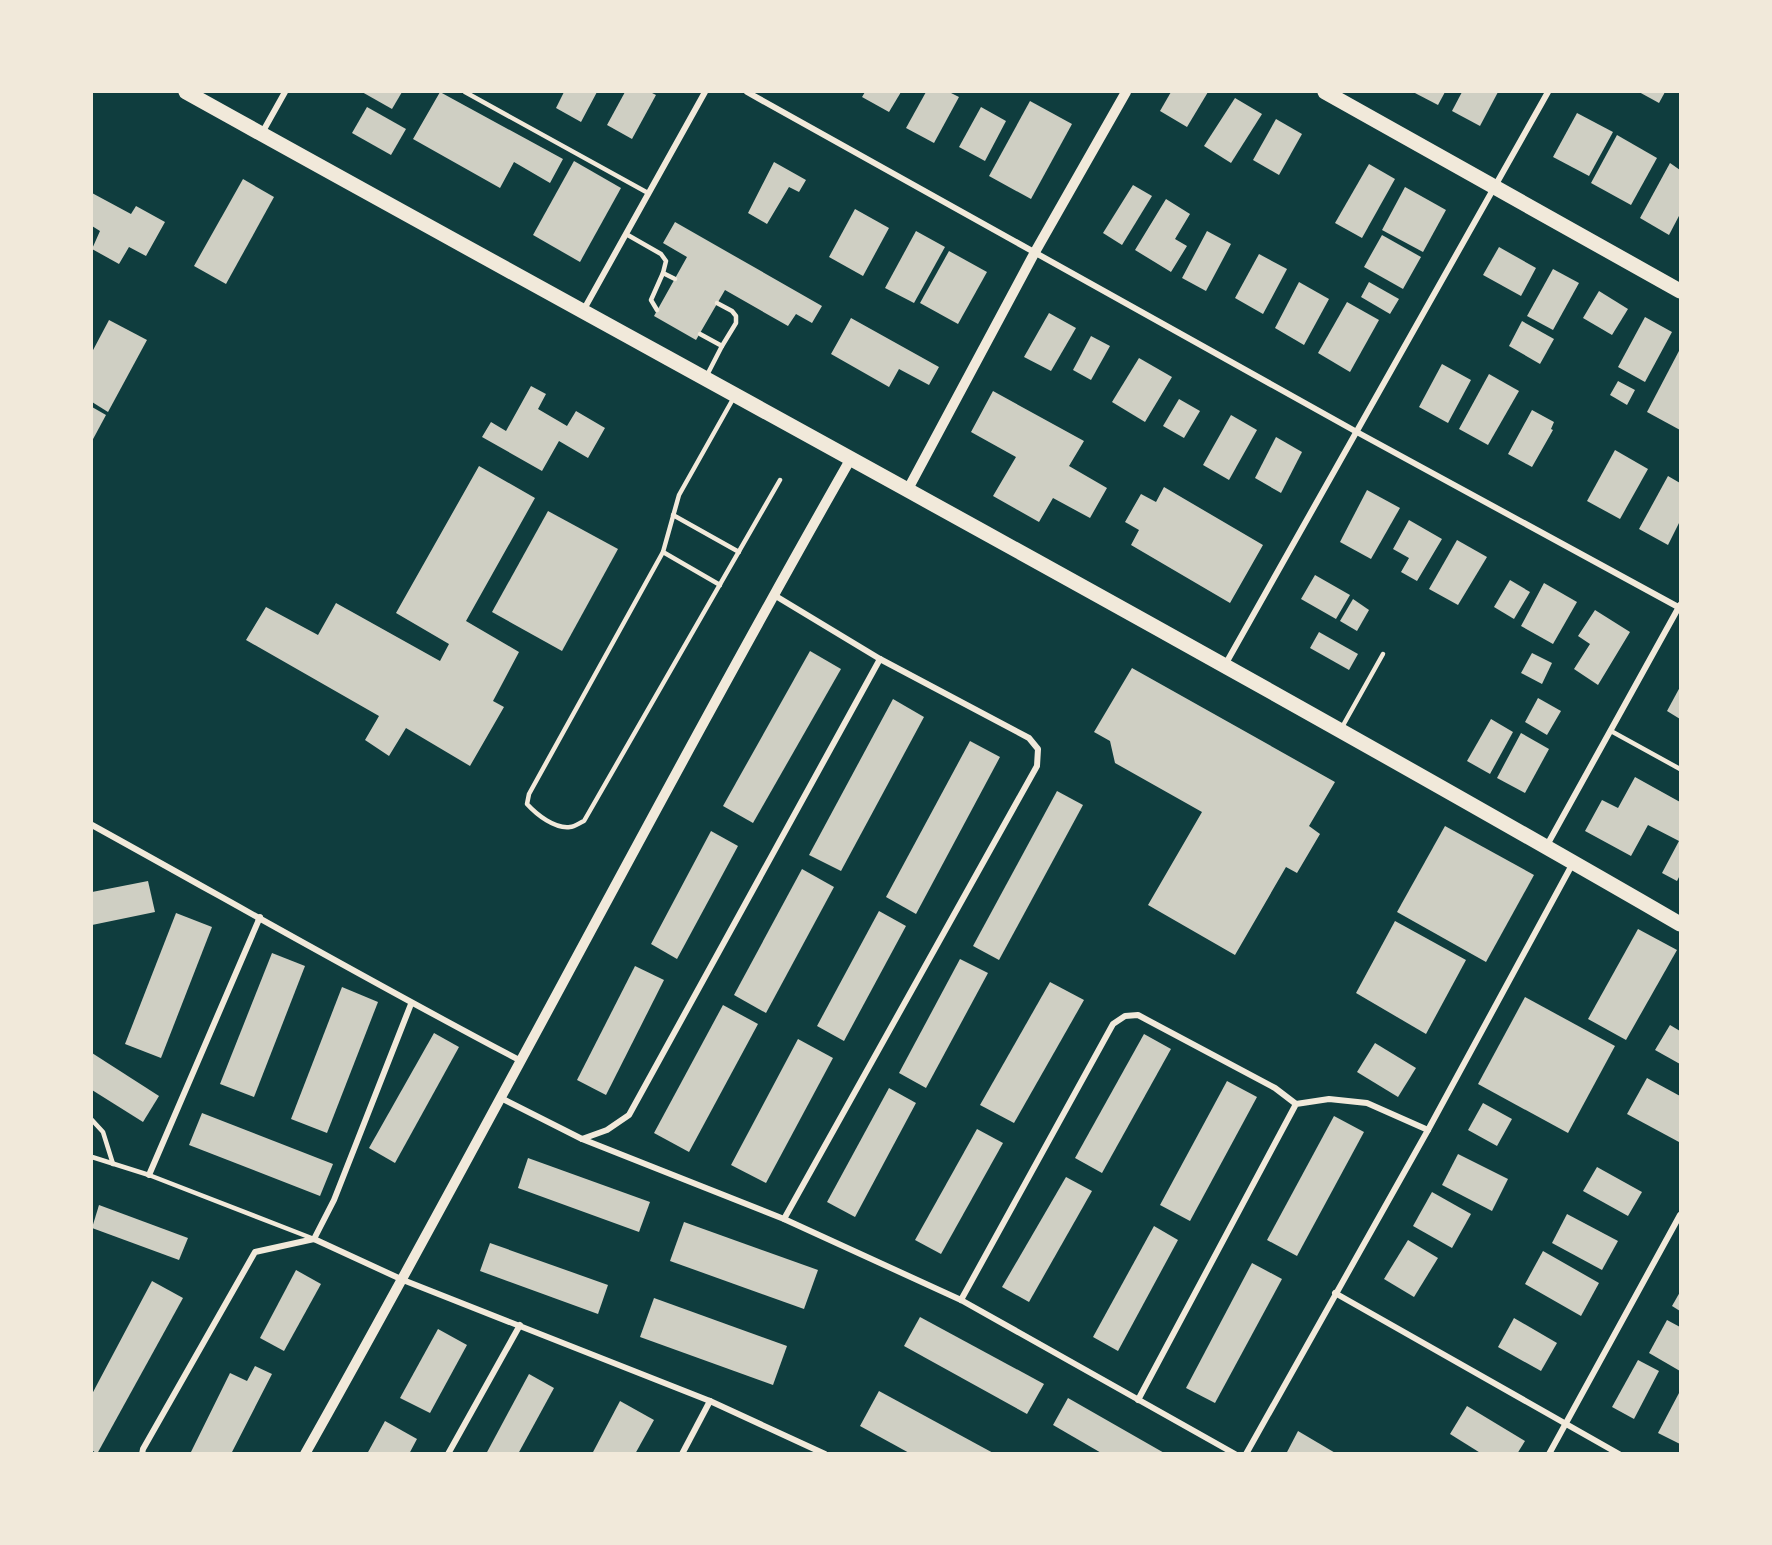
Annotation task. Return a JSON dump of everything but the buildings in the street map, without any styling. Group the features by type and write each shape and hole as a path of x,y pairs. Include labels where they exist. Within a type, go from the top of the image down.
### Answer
{"main road":[{"path":"186,92 1224,665 1680,924"},
{"path":"1325,92 1680,291"}],"street":[{"path":"262,134 285,92"},
{"path":"582,312 705,92"},
{"path":"747,92 1355,431 1680,606 1546,847"},
{"path":"907,491 1035,252 1126,92"},
{"path":"1224,665 1548,92"},
{"path":"305,1454 403,1280 773,595 850,460"},
{"path":"773,595 880,659 1029,738 1038,749 1037,766 784,1219"},
{"path":"582,1139 608,1130 629,1114 880,659"},
{"path":"92,825 260,917 411,1004 520,1061"},
{"path":"1246,1454 1428,1130 1573,862"},
{"path":"149,1175 260,917"},
{"path":"314,1239 334,1200 411,1004"},
{"path":"961,1300 1113,1024 1125,1016 1138,1016 1275,1088 1296,1104 1329,1099 1367,1103 1428,1130"},
{"path":"501,1098 582,1139 784,1219 961,1300 1235,1454"},
{"path":"1138,1400 1296,1104"},
{"path":"1548,1454 1680,1215"},
{"path":"142,1454 142,1449 255,1252 314,1239 403,1280 710,1401 825,1454"},
{"path":"1335,1293 1619,1454"},
{"path":"448,1454 520,1325"},
{"path":"682,1454 710,1401"}],"lane":[{"path":"465,92 648,193"},
{"path":"626,234 661,254 666,261 651,300 657,310"},
{"path":"663,273 675,279"},
{"path":"704,379 736,323 736,316 732,311 717,303"},
{"path":"700,334 722,346"},
{"path":"735,396 679,495 663,552 529,794 527,804 535,813 561,827 572,827 584,821 780,480"},
{"path":"673,514 739,552"},
{"path":"663,552 720,585"},
{"path":"1340,731 1383,654"},
{"path":"1611,731 1680,769"},
{"path":"92,1120 103,1132 113,1164"},
{"path":"92,1157 149,1175 314,1239"}]}
